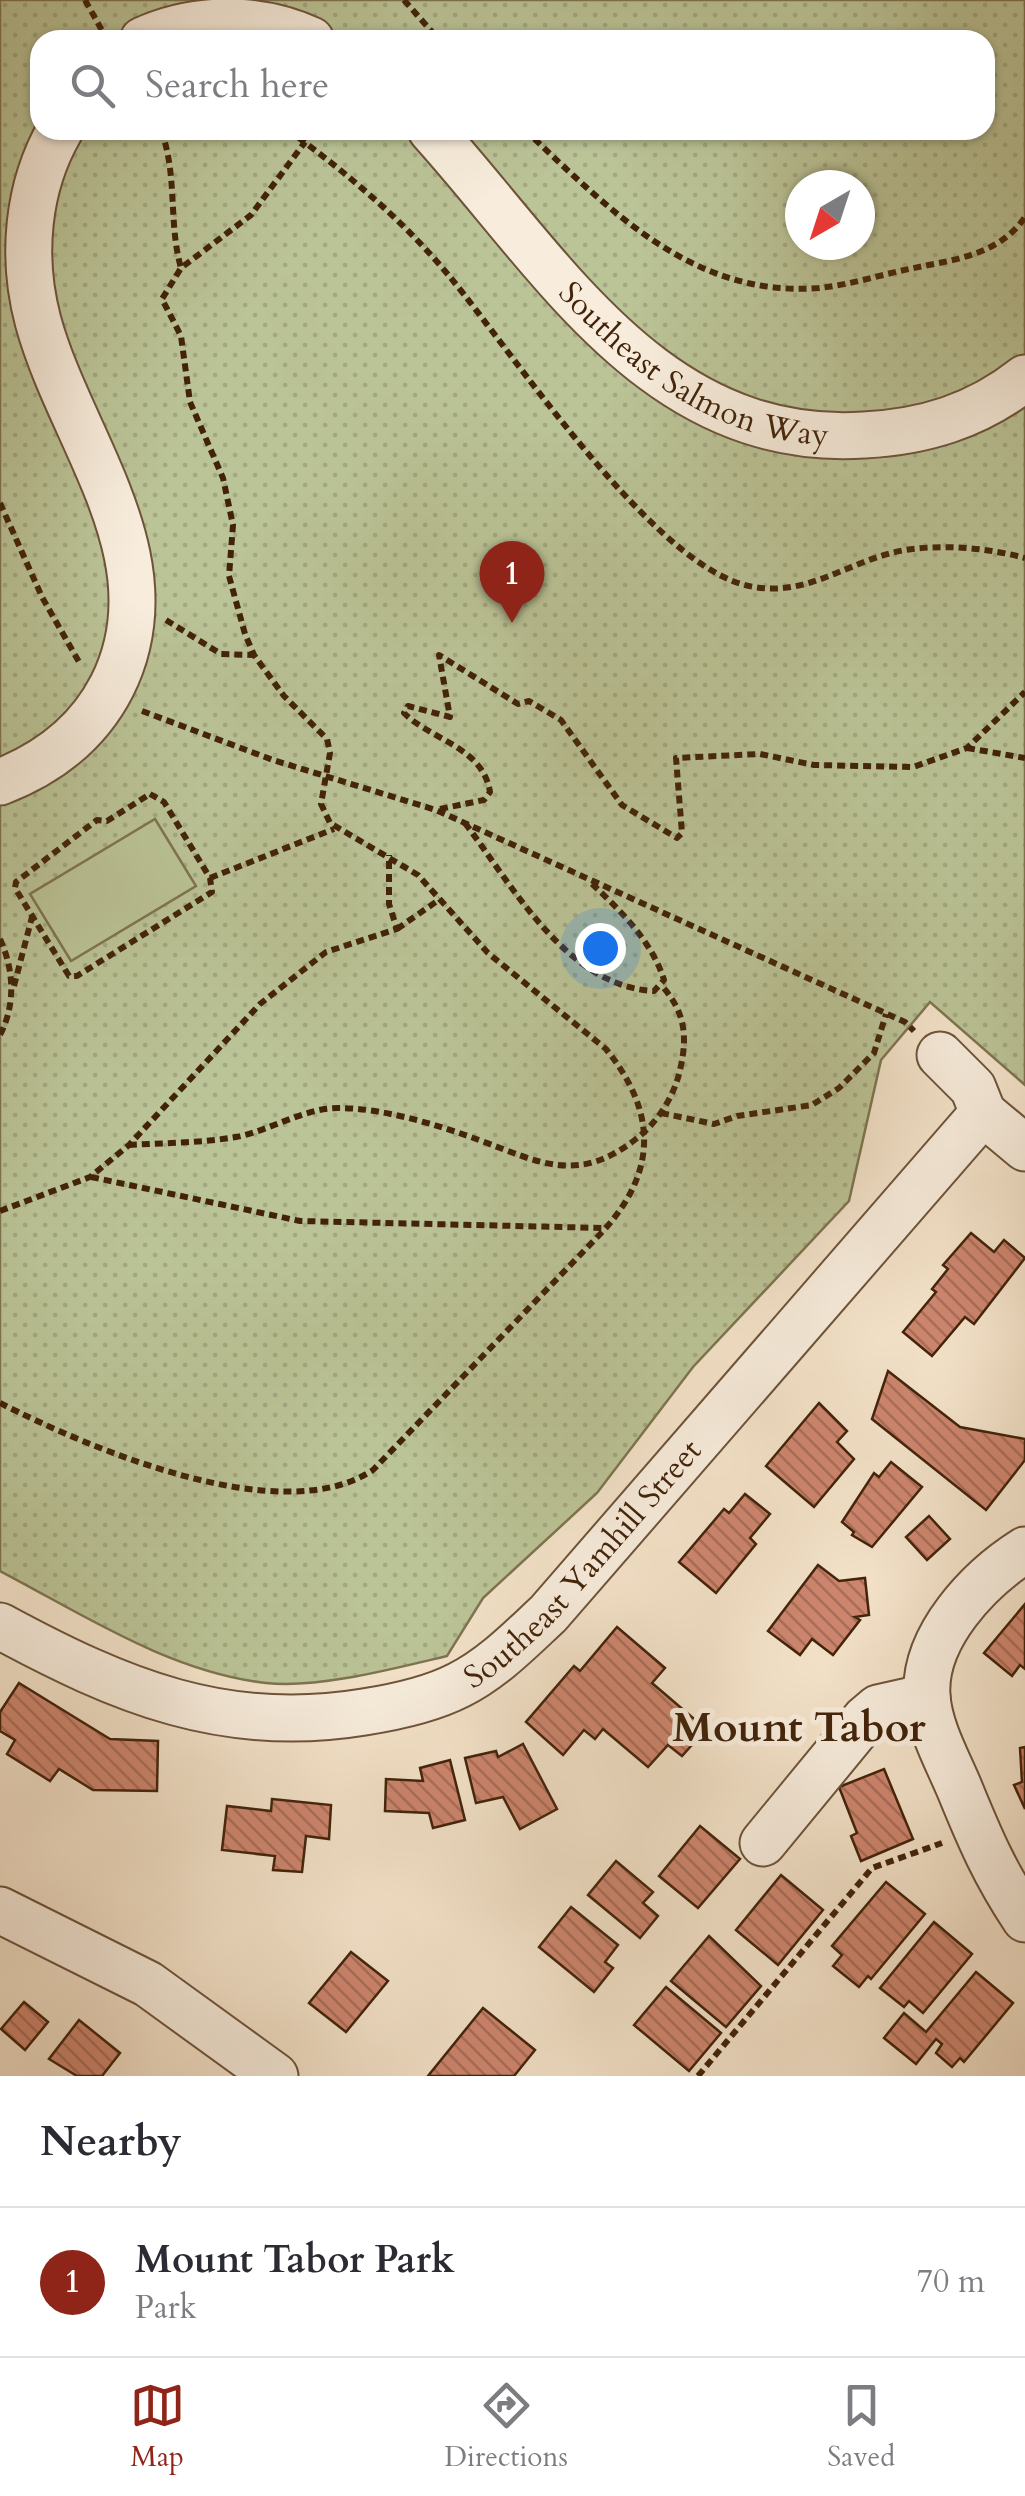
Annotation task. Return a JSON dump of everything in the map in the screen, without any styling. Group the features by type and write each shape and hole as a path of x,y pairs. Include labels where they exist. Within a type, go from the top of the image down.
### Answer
{"street":[{"path":"173,30 220,22 281,30"},
{"path":"0,782 24,773 74,739 119,672 134,617 130,560 110,494 57,375 32,289 31,209 55,140"},
{"name":"Southeast Salmon Way","path":"440,140 562,282 637,360 688,397 754,423 824,438 891,434 958,418 1025,378"},
{"path":"940,1055 973,1088 983,1113 1025,1148"},
{"name":"Southeast Yamhill Street","path":"0,1626 88,1671 158,1700 223,1715 327,1718 385,1709 459,1685 502,1656 548,1614 983,1113"},
{"path":"1025,1550 988,1578 943,1635 932,1658 927,1697 991,1868 1025,1918"},
{"path":"763,1843 865,1719 878,1708 927,1697"},
{"path":"0,1910 148,1984 274,2076"}],"path":[{"path":"86,0 101,30"},
{"path":"404,0 430,30"},
{"path":"164,140 173,178 172,226 181,268"},
{"path":"303,140 410,234 598,462 672,539 719,574 760,589 791,588 820,582 905,550 977,549 1025,558"},
{"path":"536,140 650,241 705,272 762,286 823,288 970,256 1007,237 1025,217"},
{"path":"0,1403 80,1440 184,1474 291,1492 342,1486 373,1470 605,1228 635,1188 646,1131 631,1088 606,1050 500,964 418,874 334,828 321,804 330,753 327,739 284,696 254,655 229,576 233,525 223,478 190,402 181,336 163,306 164,291 181,268 251,215 306,142"},
{"path":"0,503 70,650 106,696 243,750 464,822 905,1022 940,1055"},
{"path":"134,617 165,620 221,654 254,655"},
{"path":"436,810 484,800 490,792 488,780 468,754 404,713 408,706 417,706 450,718 439,656 518,704 529,702 561,720 622,805 677,838 682,833 676,758 760,754 814,765 913,767 967,748 1025,692"},
{"path":"967,748 1025,758"},
{"path":"150,794 164,802 210,878 210,894 77,976 62,970 32,917 15,888 17,880 63,850 68,839 97,820 107,821 150,794"},
{"path":"464,822 568,950 618,986 654,991 662,986"},
{"path":"210,878 334,828"},
{"path":"388,855 388,904 397,929"},
{"path":"129,1145 237,1137 336,1108 425,1125 535,1164 560,1167 605,1158 646,1131 661,1113 680,1070 684,1024 680,1006 662,986 660,966 641,936 584,877"},
{"path":"0,1211 90,1177 129,1145 260,1004 286,983 326,952 397,929 440,899"},
{"path":"0,1036 32,917"},
{"path":"0,939 12,992"},
{"path":"661,1113 714,1124 737,1116 812,1106 839,1088 874,1052 886,1014"},
{"path":"90,1177 300,1221 605,1228"},
{"path":"698,2076 872,1868 976,1830"}],"green space":[{"path":"0,0 1025,0 1025,1085 930,1002 881,1060 849,1201 693,1367 597,1493 483,1598 447,1656 357,1676 309,1683 266,1683 196,1667 128,1639 0,1571"},
{"path":"155,819 196,886 71,961 30,894"}],"building":[{"path":"971,1233 994,1252 1004,1240 1025,1258 974,1324 965,1317 932,1356 903,1332 936,1292 932,1289 948,1269 943,1265"},
{"path":"888,1371 960,1427 1025,1439 1025,1460 986,1510 872,1419"},
{"path":"819,1403 847,1431 837,1442 854,1459 814,1507 766,1466"},
{"path":"891,1462 922,1487 872,1547 852,1535 854,1532 842,1522 874,1473 879,1477"},
{"path":"745,1494 770,1514 750,1538 756,1544 716,1593 679,1562 724,1509 729,1513"},
{"path":"929,1516 950,1539 927,1560 906,1537"},
{"path":"818,1565 839,1581 865,1578 869,1615 855,1617 860,1620 833,1655 812,1639 800,1655 768,1631"},
{"path":"1025,1604 1025,1669 1020,1665 1012,1676 984,1653"},
{"path":"617,1627 665,1668 652,1683 706,1729 682,1756 668,1745 648,1767 603,1729 595,1739 584,1730 563,1755 526,1722 574,1666 580,1671"},
{"path":"19,1683 110,1739 158,1741 157,1791 93,1790 59,1769 50,1781 7,1754 15,1740 0,1731 0,1712"},
{"path":"523,1744 557,1809 520,1829 503,1797 476,1803 465,1758 496,1751 498,1757"},
{"path":"1025,1747 1025,1809 1014,1785 1022,1782 1020,1748"},
{"path":"450,1760 465,1820 433,1828 429,1813 385,1811 386,1779 423,1781 420,1768"},
{"path":"884,1769 913,1839 861,1861 851,1836 857,1833 839,1787"},
{"path":"272,1799 331,1805 329,1839 306,1836 302,1872 273,1870 275,1856 222,1850 227,1806 271,1811"},
{"path":"700,1826 740,1859 698,1908 659,1876"},
{"path":"616,1861 653,1892 643,1903 658,1916 640,1938 588,1895"},
{"path":"781,1875 823,1910 778,1965 736,1930"},
{"path":"886,1882 925,1914 871,1979 868,1976 859,1987 833,1966 842,1955 832,1946"},
{"path":"571,1907 618,1945 605,1962 613,1968 594,1992 539,1947"},
{"path":"934,1922 972,1954 923,2013 909,2001 904,2007 880,1988"},
{"path":"709,1936 761,1986 726,2027 671,1981"},
{"path":"351,1952 388,1981 346,2032 309,2003"},
{"path":"976,1972 1013,2003 964,2062 960,2058 952,2067 936,2053 942,2044 936,2039 916,2064 884,2038 904,2013 926,2032"},
{"path":"666,1987 721,2033 689,2071 634,2025"},
{"path":"24,2002 48,2022 25,2050 1,2029"},
{"path":"483,2008 535,2050 514,2076 428,2076"},
{"path":"79,2020 120,2053 102,2076 77,2076 49,2059"}],"place":[{"name":"Mount Tabor Park","path":"512,623"}],"district":[{"name":"Mount Tabor","path":"799,1727"}]}
